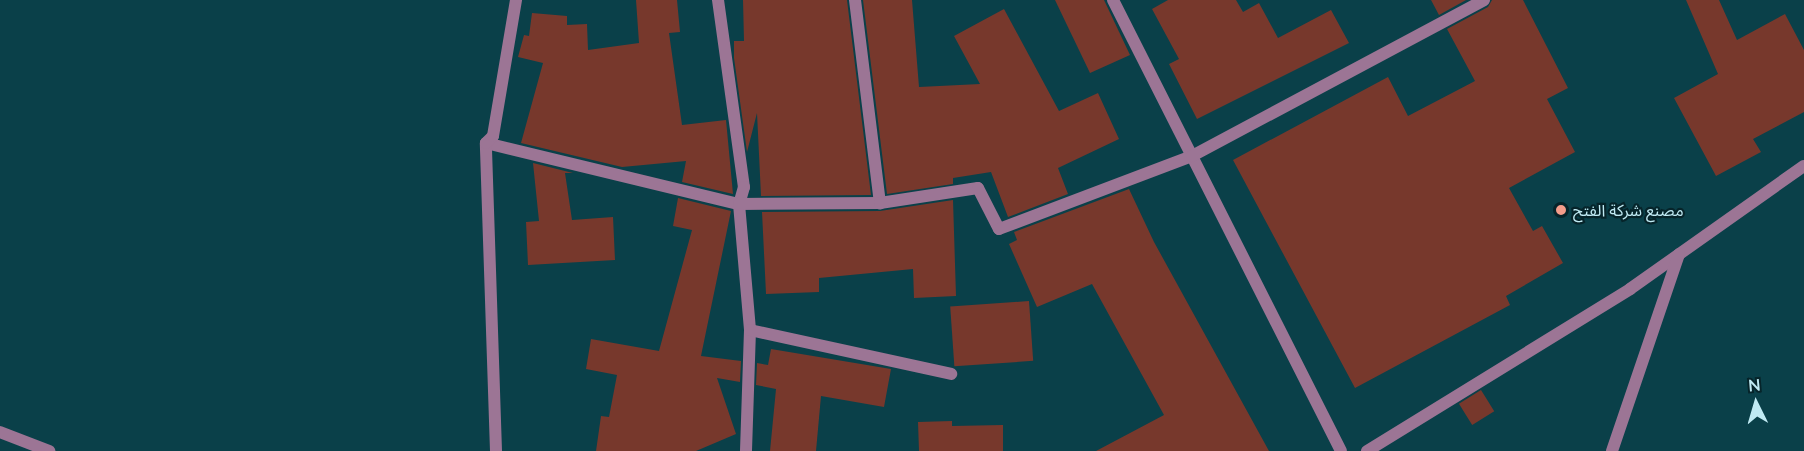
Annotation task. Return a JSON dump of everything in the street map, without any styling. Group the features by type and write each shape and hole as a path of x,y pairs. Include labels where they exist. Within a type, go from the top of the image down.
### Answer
{"street":[{"path":"486,143 494,136 516,0"},
{"path":"718,0 744,187 739,204 750,330 750,410 746,451"},
{"path":"855,0 880,203"},
{"path":"1113,0 1341,451"},
{"path":"486,143 739,204 880,203 978,188 999,229 1192,156 1484,0"},
{"path":"486,143 496,451"},
{"path":"1366,451 1630,289 1804,166"},
{"path":"1612,451 1679,254"},
{"path":"750,330 951,374"},
{"path":"0,432 49,451"}],"building":[{"path":"636,0 677,0 680,32 669,33 682,125 726,120 733,194 682,182 686,161 622,167 521,143 543,63 518,57 524,35 529,36 532,13 567,16 567,25 587,24 588,50 639,43"},
{"path":"743,0 847,0 871,195 761,196 757,113 747,152 734,58 734,41 744,41"},
{"path":"863,0 912,0 919,87 980,84 954,36 1004,9 1059,111 1098,93 1119,139 1058,168 1068,194 1008,217 991,172 953,178 953,184 887,194"},
{"path":"1055,0 1104,0 1130,55 1090,73"},
{"path":"1168,0 1236,0 1243,12 1259,3 1278,38 1331,10 1349,43 1197,119 1169,64 1179,59 1152,9"},
{"path":"1431,0 1466,0 1439,15"},
{"path":"1492,0 1523,0 1568,88 1547,99 1575,152 1509,188 1533,231 1542,226 1563,263 1506,296 1510,305 1355,388 1233,160 1388,77 1408,116 1475,81 1447,29 1488,7"},
{"path":"1686,0 1719,0 1737,40 1785,14 1804,50 1804,112 1753,139 1761,152 1716,176 1674,98 1718,74"},
{"path":"533,163 573,173 565,173 572,220 613,217 615,260 528,265 526,222 539,221"},
{"path":"1129,189 1154,242 1269,451 1096,451 1164,415 1092,284 1037,307 1009,244 1017,240 1014,232"},
{"path":"678,198 731,211 701,356 741,361 740,382 717,378 736,434 696,451 596,451 601,416 609,417 617,375 586,369 591,339 659,351 692,230 673,226"},
{"path":"953,200 956,296 914,298 913,269 819,278 819,292 766,294 762,212 880,211"},
{"path":"1029,301 1033,361 954,366 950,307"},
{"path":"771,349 891,369 884,407 821,396 816,451 770,451 776,389 756,385 757,363 768,365"},
{"path":"1481,390 1494,411 1472,425 1459,404"},
{"path":"952,421 952,426 1003,425 1003,451 919,451 918,422"}],"place":[{"name":"مصنع شركة الفتح","path":"1561,210"}]}
